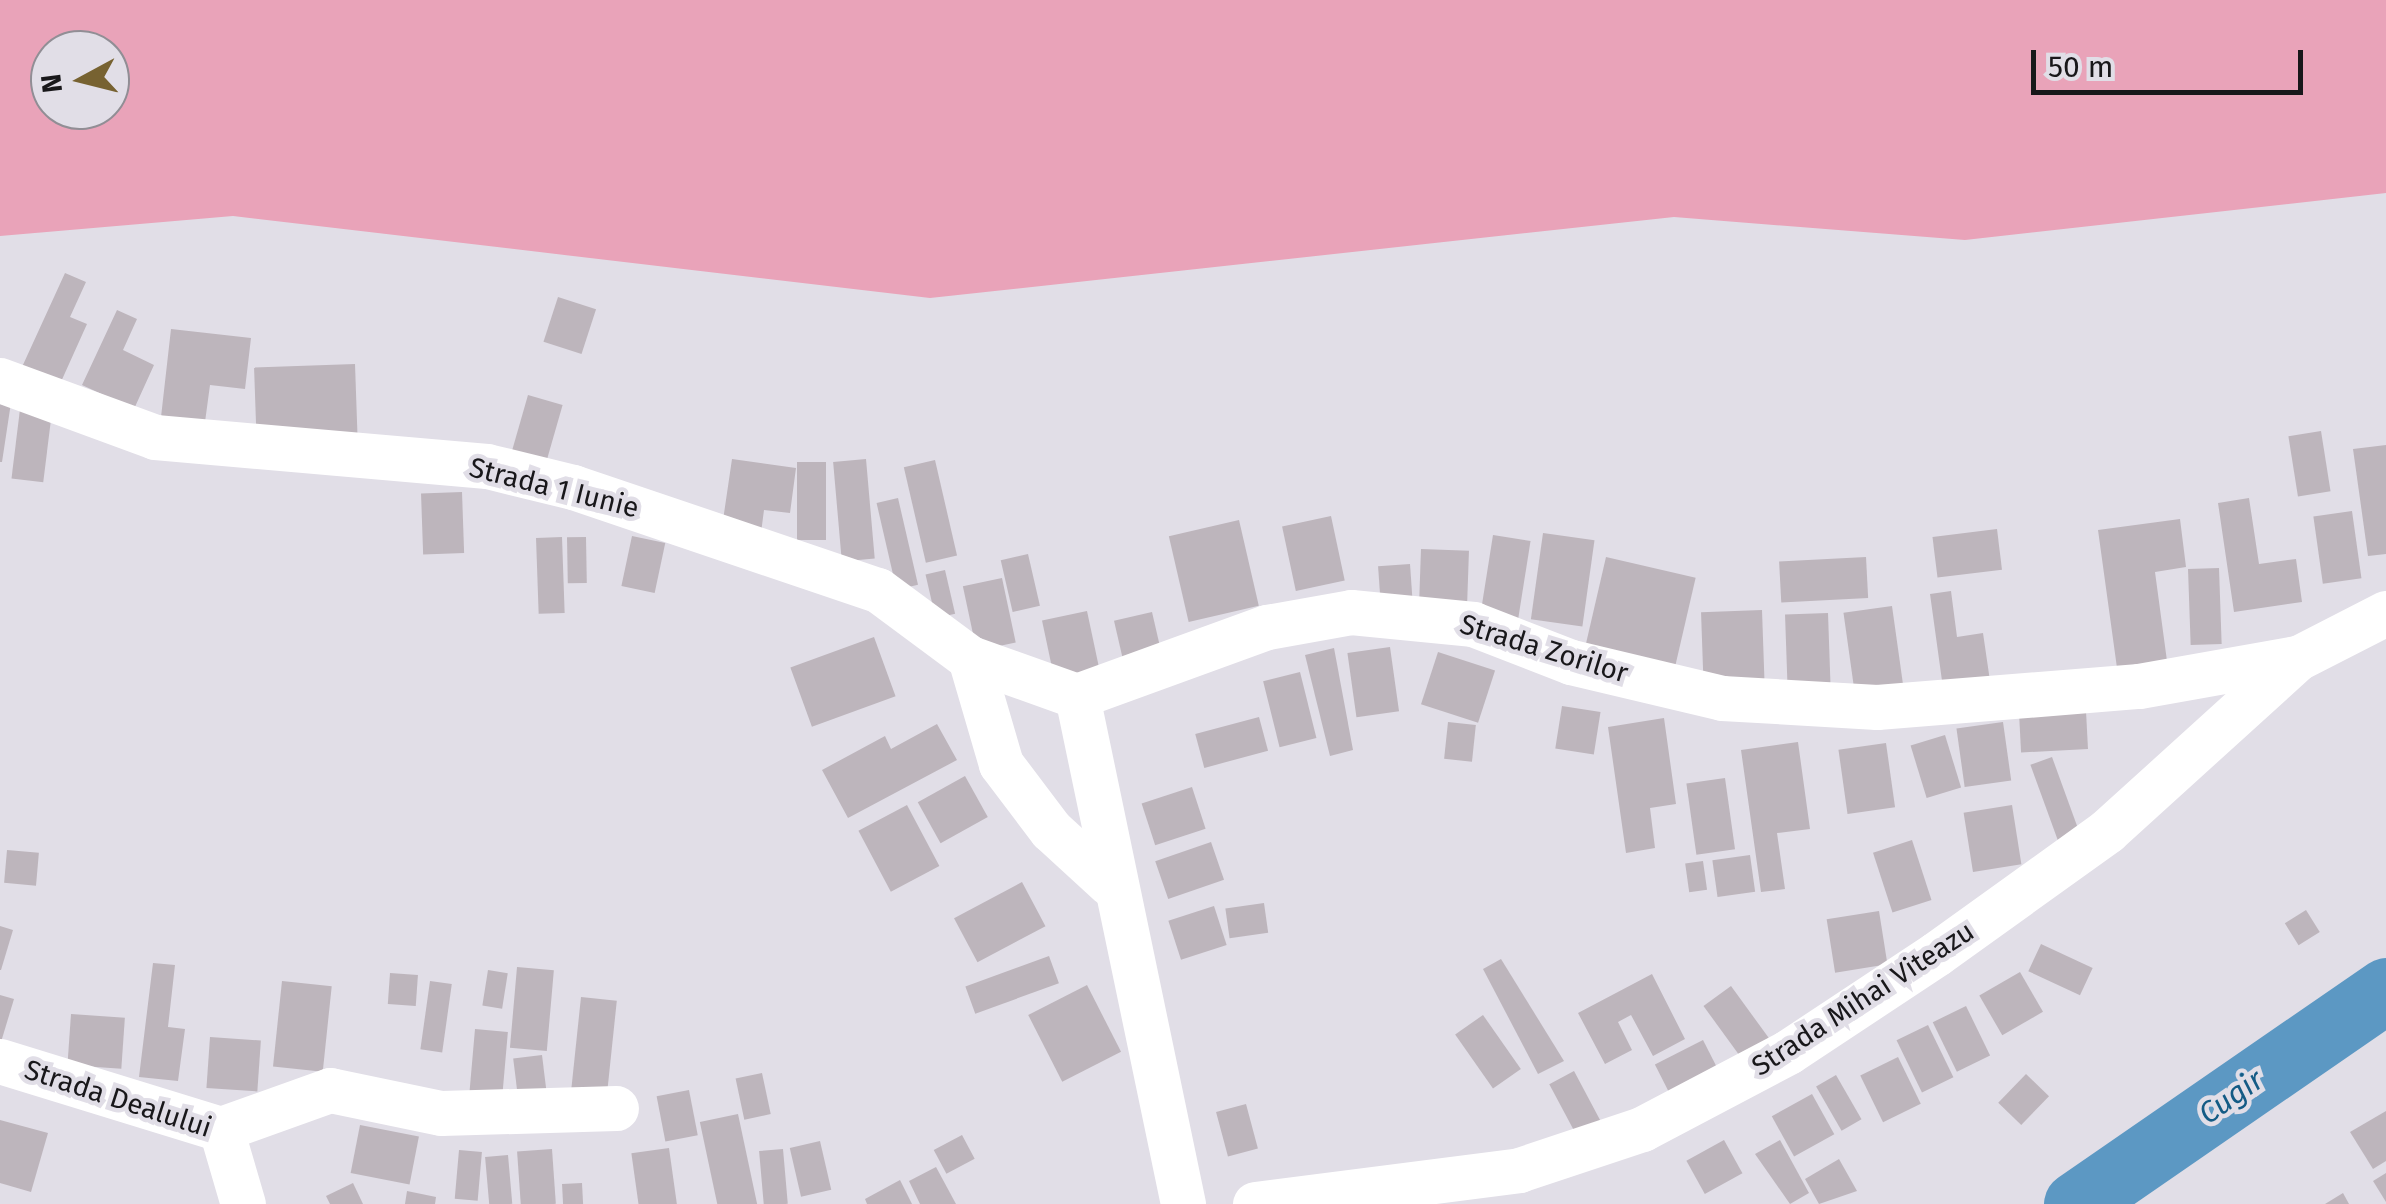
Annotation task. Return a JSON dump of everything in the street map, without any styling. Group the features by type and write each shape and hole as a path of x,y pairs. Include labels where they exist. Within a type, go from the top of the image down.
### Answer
{"street":[{"name":"Strada 1 Iunie","path":"0,380 156,438 487,466 573,487 878,590 970,658 1077,696"},
{"name":"Strada Zorilor","path":"1077,696 1267,627 1352,612 1473,624 1571,662 1722,698 1877,707 2139,686 2298,658"},
{"name":"Strada Mihai Viteazu","path":"1255,1204 1519,1170 1582,1154 1674,1112 1788,1052 2107,832 2298,658 2386,613"},
{"path":"970,658 1001,764 1052,830 1109,883"},
{"path":"1077,696 1109,883 1183,1204"},
{"name":"Strada Dealului","path":"0,1061 221,1129 243,1204"},
{"path":"221,1129 330,1090 440,1113 616,1108"}],"shaded area":[{"path":"0,0 2386,0 2386,193 1965,240 1674,217 930,298 233,216 0,236"}],"building":[{"path":"65,273 86,282 70,317 87,324 60,384 22,367"},
{"path":"558,297 596,309 582,354 543,342"},
{"path":"117,310 137,319 123,350 154,365 134,409 82,385"},
{"path":"171,329 251,338 245,389 210,385 205,422 161,417"},
{"path":"355,364 357,434 257,437 254,368"},
{"path":"0,394 12,396 2,462 0,462"},
{"path":"528,395 563,405 545,467 510,457"},
{"path":"21,401 53,405 43,482 11,478"},
{"path":"2321,431 2331,491 2298,496 2288,436"},
{"path":"2386,445 2386,554 2368,556 2353,449"},
{"path":"732,459 796,468 790,513 764,510 761,533 722,527"},
{"path":"866,459 875,559 842,561 833,462"},
{"path":"935,460 957,555 926,563 904,467"},
{"path":"797,462 826,462 826,540 797,540"},
{"path":"462,492 464,553 423,554 421,493"},
{"path":"898,498 918,585 897,590 877,503"},
{"path":"2249,498 2259,564 2296,559 2302,602 2234,612 2218,503"},
{"path":"2352,511 2361,578 2323,584 2313,516"},
{"path":"1331,516 1345,581 1296,591 1282,526"},
{"path":"2180,519 2186,567 2155,572 2167,661 2117,668 2098,530"},
{"path":"1239,520 1259,606 1189,622 1169,536"},
{"path":"1997,529 2002,570 1937,578 1932,537"},
{"path":"1543,533 1594,540 1582,626 1531,619"},
{"path":"1493,535 1531,541 1517,628 1479,622"},
{"path":"632,536 665,543 655,593 621,586"},
{"path":"562,537 565,613 539,614 536,538"},
{"path":"567,537 586,537 587,583 568,583"},
{"path":"1421,549 1469,551 1467,607 1419,605"},
{"path":"1028,554 1040,606 1013,612 1001,560"},
{"path":"1606,557 1696,578 1672,678 1583,657"},
{"path":"1866,557 1868,598 1781,602 1779,562"},
{"path":"1410,564 1413,605 1381,607 1378,566"},
{"path":"2219,568 2222,644 2191,645 2188,569"},
{"path":"945,570 955,614 936,618 926,574"},
{"path":"1002,578 1016,643 977,651 963,586"},
{"path":"1951,591 1957,637 1983,633 1990,681 1943,688 1930,594"},
{"path":"1892,606 1903,684 1854,691 1843,613"},
{"path":"1762,610 1764,680 1703,682 1701,612"},
{"path":"1087,611 1102,679 1057,689 1042,621"},
{"path":"1152,612 1163,661 1125,669 1114,621"},
{"path":"1828,613 1831,690 1788,691 1785,615"},
{"path":"874,637 896,696 812,727 790,667"},
{"path":"1390,647 1399,711 1356,717 1347,653"},
{"path":"1334,648 1353,750 1330,756 1305,655"},
{"path":"1438,652 1495,671 1478,723 1421,704"},
{"path":"1300,672 1316,738 1280,747 1263,681"},
{"path":"1562,706 1601,712 1594,755 1555,748"},
{"path":"2086,711 2088,749 2021,752 2019,715"},
{"path":"1259,717 1268,751 1204,768 1195,734"},
{"path":"1664,718 1676,804 1650,808 1655,848 1626,853 1608,727"},
{"path":"1448,722 1476,725 1472,762 1444,759"},
{"path":"2003,722 2011,780 1965,787 1956,729"},
{"path":"937,724 957,760 848,818 822,770 885,736 891,749"},
{"path":"1945,735 1961,788 1927,798 1911,746"},
{"path":"1798,742 1810,829 1777,833 1785,889 1761,892 1741,750"},
{"path":"1886,743 1895,807 1848,814 1838,750"},
{"path":"2052,757 2079,832 2058,840 2030,765"},
{"path":"965,776 988,817 941,843 918,802"},
{"path":"1725,778 1735,849 1696,855 1686,783"},
{"path":"1192,787 1206,829 1155,845 1142,803"},
{"path":"907,805 939,866 891,892 858,831"},
{"path":"2012,805 2021,864 1973,872 1964,813"},
{"path":"1912,840 1931,900 1892,913 1873,853"},
{"path":"1211,842 1224,880 1168,899 1155,861"},
{"path":"7,850 39,853 36,886 4,883"},
{"path":"1750,855 1755,892 1718,897 1712,860"},
{"path":"1703,861 1707,890 1689,892 1685,864"},
{"path":"1022,882 1045,926 977,962 954,918"},
{"path":"1264,903 1268,933 1230,938 1225,908"},
{"path":"1214,906 1227,945 1181,960 1168,921"},
{"path":"2306,910 2320,932 2299,945 2285,923"},
{"path":"1879,911 1887,964 1835,973 1827,919"},
{"path":"0,926 13,930 1,970 0,970"},
{"path":"2041,944 2093,968 2080,995 2028,971"},
{"path":"1049,956 1059,983 975,1014 965,986"},
{"path":"1501,959 1564,1061 1538,1074 1483,969"},
{"path":"153,963 175,965 168,1027 185,1029 178,1081 139,1077"},
{"path":"517,967 554,970 547,1051 510,1048"},
{"path":"488,970 508,973 502,1009 482,1006"},
{"path":"2020,972 2043,1012 2002,1035 1979,996"},
{"path":"390,973 418,975 416,1006 388,1004"},
{"path":"1652,974 1685,1039 1653,1056 1631,1015 1618,1022 1632,1050 1605,1064 1578,1013"},
{"path":"282,981 332,986 323,1072 273,1067"},
{"path":"430,981 452,984 442,1052 420,1049"},
{"path":"1087,985 1121,1052 1062,1082 1028,1015"},
{"path":"1731,986 1769,1039 1742,1059 1703,1006"},
{"path":"0,995 14,999 1,1042 0,1042"},
{"path":"581,997 617,1001 607,1093 571,1089"},
{"path":"1966,1006 1990,1055 1957,1072 1933,1022"},
{"path":"71,1014 125,1018 121,1069 67,1065"},
{"path":"1483,1015 1521,1069 1493,1089 1455,1035"},
{"path":"1928,1025 1953,1077 1922,1092 1897,1040"},
{"path":"475,1029 508,1032 502,1096 469,1093"},
{"path":"210,1037 261,1041 257,1091 206,1088"},
{"path":"1703,1040 1724,1082 1676,1106 1655,1065"},
{"path":"542,1055 547,1093 518,1096 513,1059"},
{"path":"1898,1057 1921,1104 1883,1122 1860,1075"},
{"path":"1574,1071 1602,1124 1577,1137 1549,1084"},
{"path":"762,1073 771,1114 744,1120 736,1079"},
{"path":"2026,1074 2049,1096 2021,1125 1998,1103"},
{"path":"1836,1075 1862,1119 1842,1131 1816,1086"},
{"path":"689,1090 698,1135 665,1141 657,1096"},
{"path":"1812,1094 1834,1134 1794,1157 1772,1116"},
{"path":"1246,1104 1258,1148 1228,1156 1216,1112"},
{"path":"2386,1111 2386,1161 2373,1169 2350,1132"},
{"path":"738,1114 757,1204 717,1204 700,1122"},
{"path":"0,1120 48,1133 31,1192 0,1183"},
{"path":"360,1125 419,1136 410,1185 351,1173"},
{"path":"962,1135 975,1159 946,1174 934,1150"},
{"path":"1724,1140 1742,1173 1705,1194 1686,1161"},
{"path":"1780,1140 1809,1193 1790,1204 1755,1154"},
{"path":"820,1141 831,1190 801,1197 790,1148"},
{"path":"669,1148 677,1204 638,1204 631,1153"},
{"path":"552,1149 556,1204 521,1204 517,1151"},
{"path":"783,1149 788,1204 764,1204 759,1151"},
{"path":"459,1150 482,1152 478,1201 455,1199"},
{"path":"508,1155 512,1204 489,1204 485,1157"},
{"path":"1839,1159 1857,1191 1819,1204 1805,1179"},
{"path":"936,1167 956,1204 920,1204 909,1181"},
{"path":"2386,1173 2386,1202 2373,1181"},
{"path":"900,1180 912,1204 867,1204 865,1199"},
{"path":"353,1183 363,1204 330,1204 326,1196"},
{"path":"582,1183 583,1204 563,1204 562,1184"},
{"path":"407,1191 436,1197 435,1204 405,1204"},
{"path":"2343,1193 2349,1204 2325,1204"}],"waterway":[{"name":"Cugir","path":"2076,1204 2386,990"}]}
